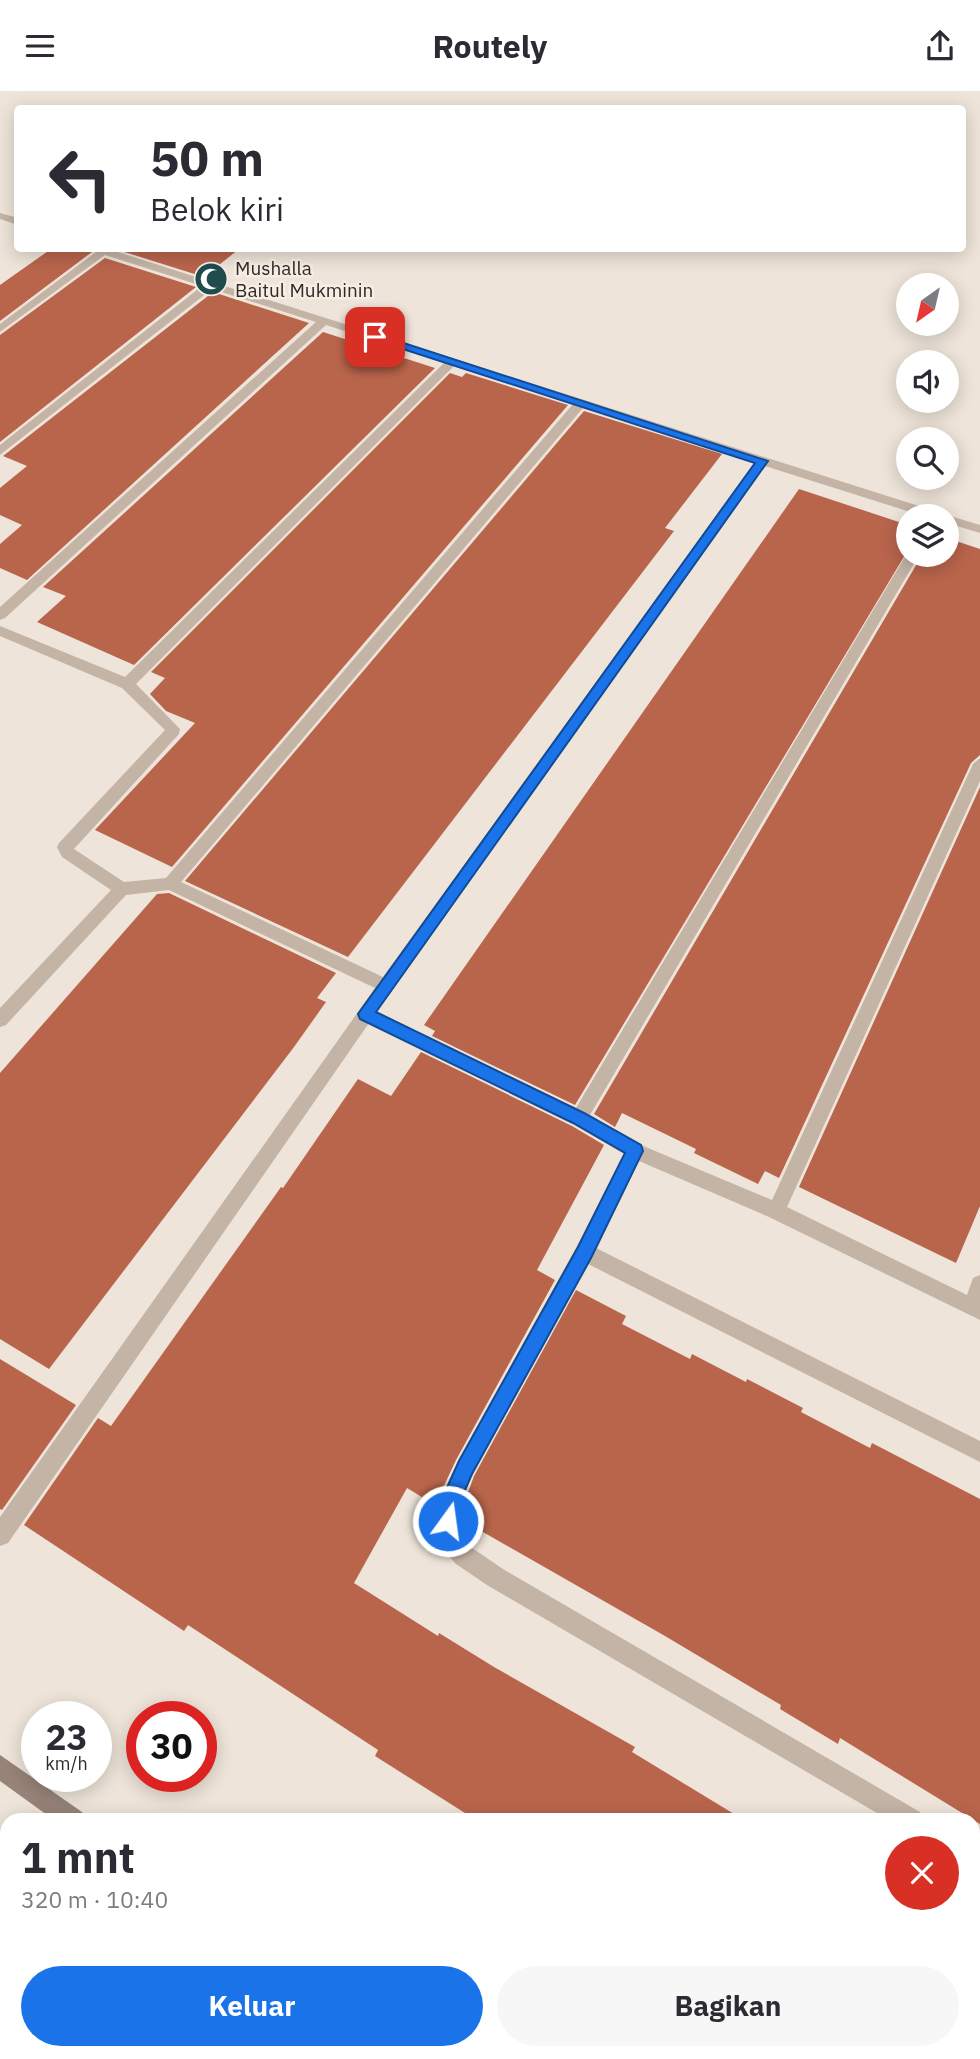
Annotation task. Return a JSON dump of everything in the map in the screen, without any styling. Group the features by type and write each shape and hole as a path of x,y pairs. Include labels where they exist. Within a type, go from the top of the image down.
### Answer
{"street":[{"path":"0,329 97,252"},
{"path":"106,252 898,504"},
{"path":"0,451 210,285"},
{"path":"0,615 324,321"},
{"path":"127,684 452,362"},
{"path":"170,884 581,403"},
{"path":"0,1535 366,1014 762,461"},
{"path":"959,523 980,529"},
{"path":"579,1118 906,567"},
{"path":"0,631 127,684 173,729 172,734 65,846 68,852 122,889 170,884 387,986"},
{"path":"776,1211 980,764"},
{"path":"0,1020 122,889"},
{"path":"366,1014 579,1118 635,1151 776,1211 976,1309 980,1284"},
{"path":"635,1151 584,1252 465,1468 449,1505 448,1538 464,1556 495,1577 900,1813"},
{"path":"584,1252 980,1452"},
{"path":"0,1767 64,1813"}],"building":[{"path":"47,252 92,252 0,321 0,285"},
{"path":"125,252 235,252 204,277"},
{"path":"105,258 196,287 0,442 0,335"},
{"path":"213,292 309,323 27,580 0,568 0,544 22,525 0,515 0,488 27,466 3,456"},
{"path":"323,332 435,368 134,665 37,622 66,596 43,587"},
{"path":"450,373 462,377 466,373 568,405 172,867 95,830 195,723 166,711 150,694 165,678 151,672"},
{"path":"584,411 722,454 665,528 674,531 348,957 185,881"},
{"path":"799,489 896,521 898,567 575,1105 432,1036 435,1031 424,1025"},
{"path":"959,542 980,549 980,755 971,763 779,1178 765,1171 758,1184 694,1153 696,1149 622,1113 615,1127 594,1114 915,567 959,567"},
{"path":"980,787 980,1206 956,1263 799,1187"},
{"path":"169,893 336,973 317,998 326,1002 294,1047 49,1369 0,1339 0,1073 157,894"},
{"path":"421,1052 572,1126 604,1145 537,1270 555,1280 456,1460 435,1505 407,1488 354,1583 438,1636 439,1633 635,1747 632,1752 732,1813 465,1813 375,1756 378,1750 188,1625 184,1631 24,1525 98,1418 111,1426 281,1187 283,1188 358,1079 391,1096"},
{"path":"576,1290 626,1316 622,1324 690,1359 692,1354 746,1382 747,1379 803,1408 801,1412 870,1448 872,1443 980,1499 980,1813 962,1813 840,1738 838,1744 780,1709 781,1705 462,1520 463,1506 474,1476"},
{"path":"0,1359 76,1405 2,1510 0,1509"}],"place":[{"name":"Mushalla Baitul Mukminin","path":"211,279"}],"route":[{"path":"375,337 762,461 366,1014 579,1118 635,1151 584,1252 465,1468 449,1505 448,1521"}]}
